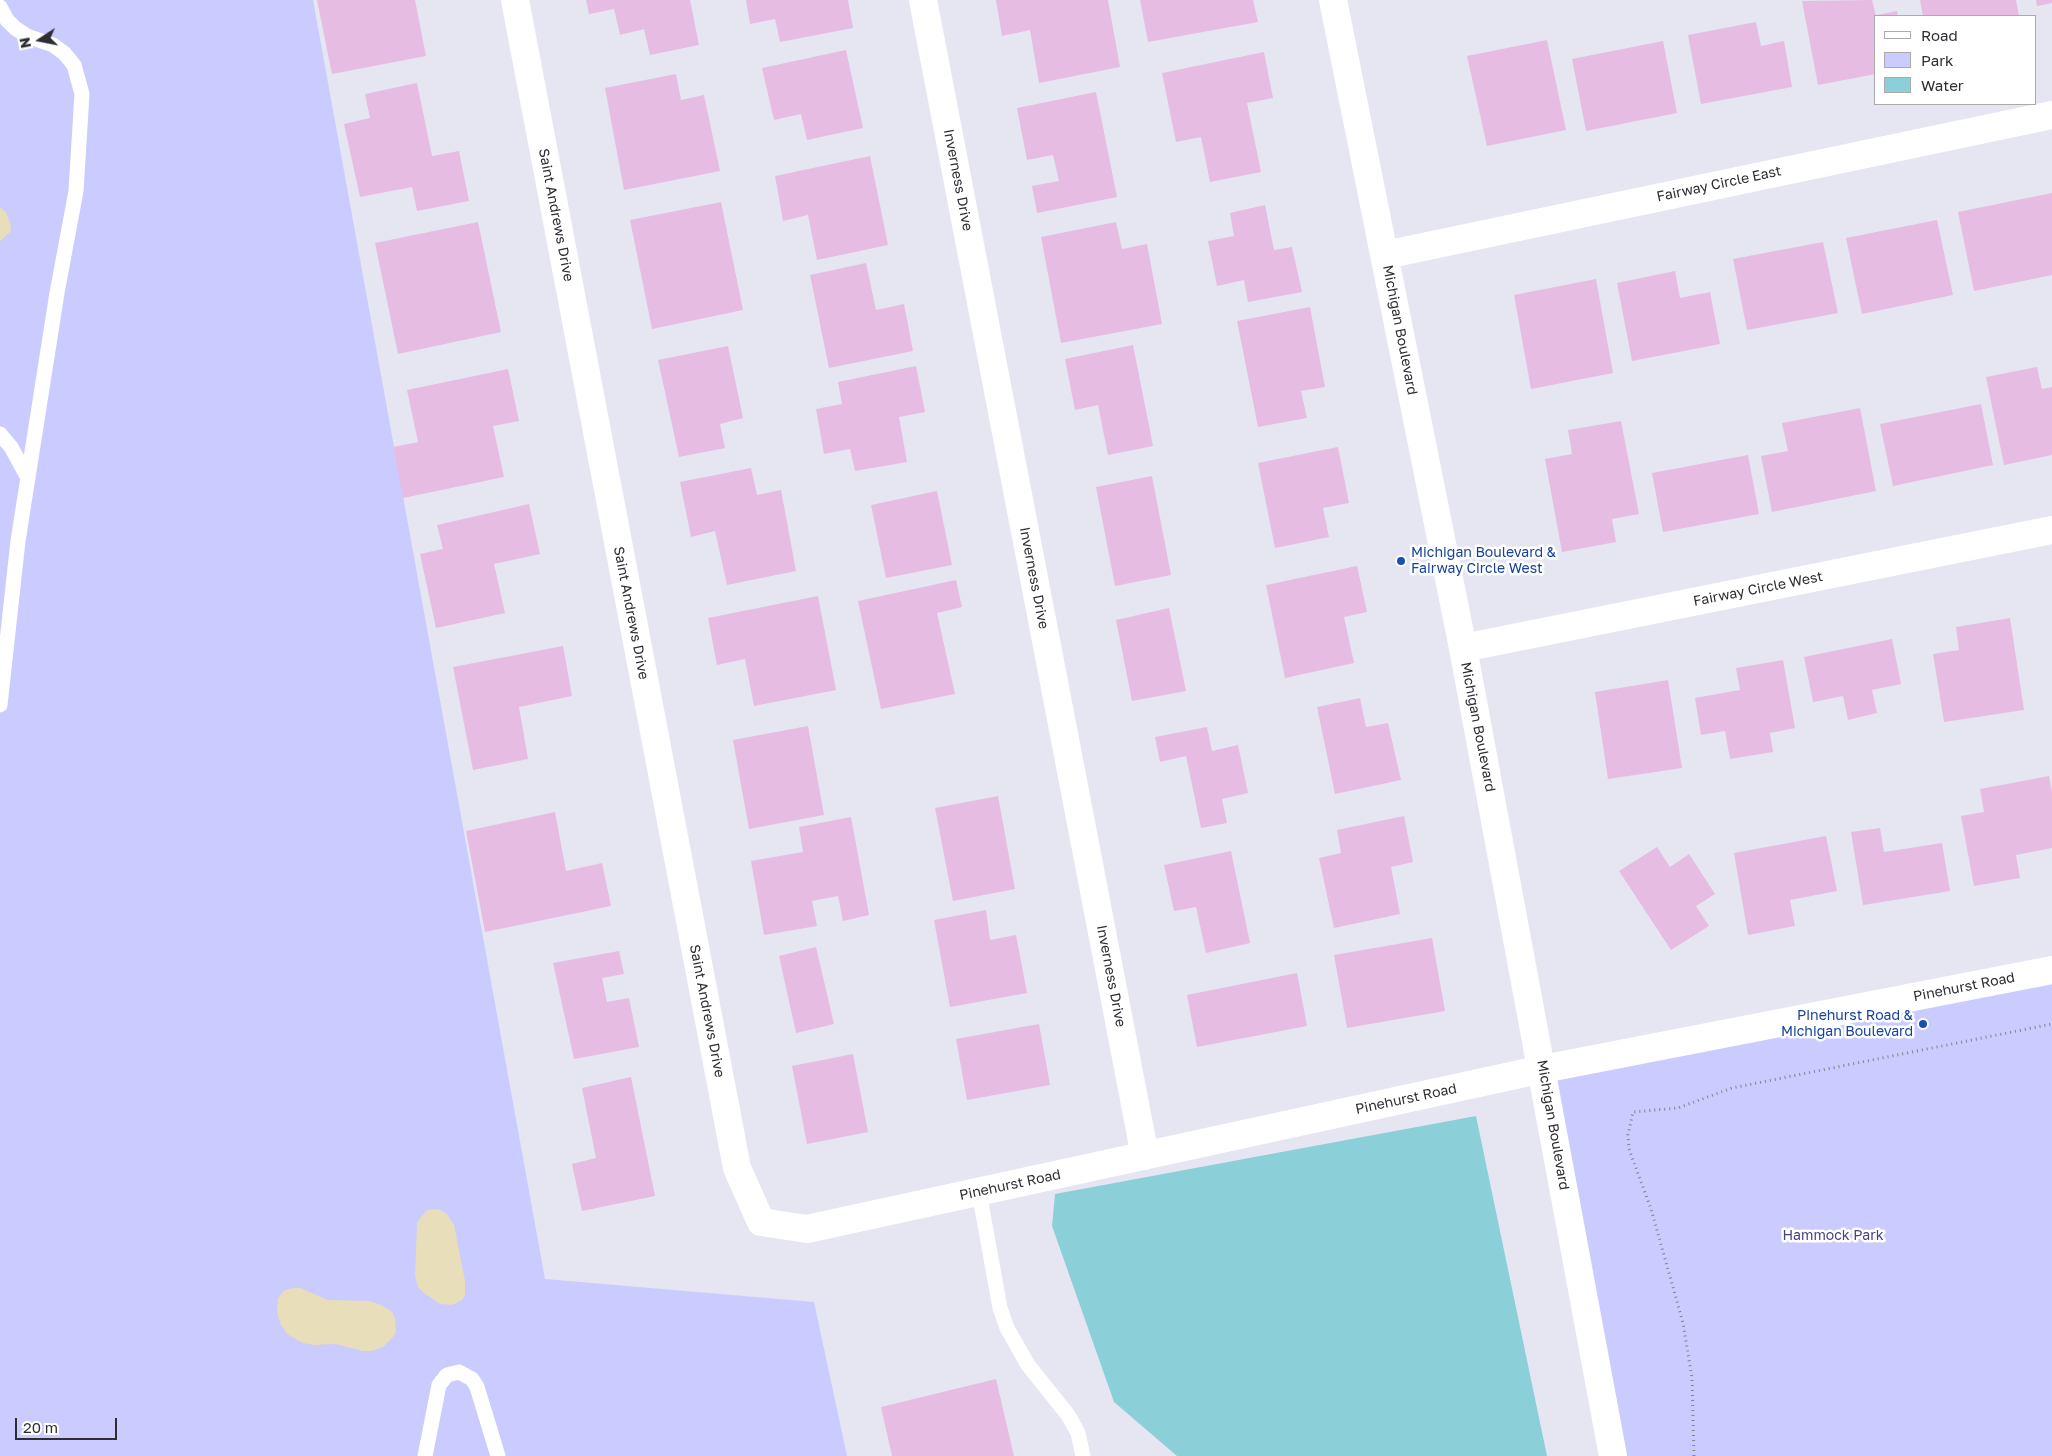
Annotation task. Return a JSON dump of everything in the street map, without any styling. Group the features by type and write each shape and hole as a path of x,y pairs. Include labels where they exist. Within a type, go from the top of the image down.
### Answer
{"street":[{"name":"Saint Andrews Drive","path":"514,0 738,1168 761,1222"},
{"name":"Inverness Drive","path":"923,0 1146,1156"},
{"name":"Michigan Boulevard","path":"1333,0 1464,648 1613,1456"},
{"name":"Fairway Circle East","path":"1385,254 2052,114"},
{"name":"Fairway Circle West","path":"1464,648 2052,530"},
{"name":"Pinehurst Road","path":"761,1222 807,1229 1543,1069 2052,970"}],"lane":[{"path":"0,7 7,20 16,28 28,36 53,45 64,53 74,65 82,94 74,206 57,293 18,541 0,705"},
{"path":"0,434 11,446 28,478"},
{"path":"979,1192 1000,1308 1007,1328 1023,1357 1068,1415 1078,1433 1083,1456"},
{"path":"425,1456 439,1385 447,1374 459,1372 466,1374 477,1387 498,1456"}],"path":[{"path":"1694,1456 1692,1378 1683,1323 1651,1209 1629,1150 1628,1135 1633,1112 1678,1108 1732,1088 2052,1024"}],"green space":[{"path":"0,0 313,0 545,1279 814,1302 847,1456 0,1456"},
{"name":"Hammock Park","path":"2052,970 2052,1456 1615,1456 1543,1069"}],"sand":[{"path":"0,207 6,212 11,226 10,232 0,241"},
{"path":"438,1209 447,1214 454,1225 465,1281 465,1295 462,1300 452,1305 440,1304 424,1293 418,1287 415,1276 417,1222 427,1210"},
{"path":"300,1288 328,1300 369,1301 381,1305 392,1312 395,1318 396,1331 383,1347 371,1351 363,1351 336,1344 314,1345 303,1343 287,1334 280,1323 277,1311 278,1299 281,1294 285,1290"}],"water":[{"path":"1476,1116 1547,1456 1177,1456 1114,1402 1052,1226 1055,1194"}],"building":[{"path":"317,0 415,0 426,56 332,74"},
{"path":"586,0 690,0 699,45 650,55 644,29 620,35 614,9 589,14"},
{"path":"746,0 848,0 853,28 780,42 775,19 750,24"},
{"path":"996,0 1108,0 1120,67 1039,83 1030,30 1002,36"},
{"path":"1140,0 1253,0 1258,22 1148,42"},
{"path":"1872,0 1876,15 1874,15 1874,74 1818,85 1802,1"},
{"path":"1920,0 2016,0 2019,15 1923,15"},
{"path":"2036,0 2052,0 2052,3 2037,6"},
{"path":"1897,11 1898,15 1877,15"},
{"path":"1756,22 1761,46 1784,41 1792,87 1701,104 1688,35"},
{"path":"1547,40 1566,130 1487,146 1467,56"},
{"path":"1663,41 1677,113 1586,131 1572,59"},
{"path":"846,50 863,128 807,140 801,114 774,120 762,68"},
{"path":"1264,52 1273,98 1247,103 1261,172 1210,182 1201,137 1176,142 1162,73"},
{"path":"676,74 681,100 704,95 720,171 624,190 605,88"},
{"path":"417,83 432,156 459,151 469,201 417,211 412,187 360,197 344,124 370,118 365,94"},
{"path":"1096,92 1117,197 1037,213 1032,186 1059,181 1053,155 1027,160 1017,108"},
{"path":"870,156 888,245 817,260 808,215 783,221 775,176"},
{"path":"2052,193 2052,275 1974,291 1958,212"},
{"path":"721,202 743,310 652,329 630,220"},
{"path":"1265,205 1274,250 1292,247 1302,292 1248,302 1244,280 1217,286 1208,241 1234,236 1230,213"},
{"path":"1937,220 1953,295 1862,314 1846,238"},
{"path":"478,222 501,332 398,354 375,243"},
{"path":"1116,222 1122,249 1147,244 1162,324 1061,343 1041,237"},
{"path":"1823,242 1838,313 1747,330 1733,259"},
{"path":"866,263 876,310 904,304 913,351 829,368 810,275"},
{"path":"1675,271 1680,298 1710,292 1720,344 1632,361 1617,283"},
{"path":"1596,279 1613,373 1531,389 1514,295"},
{"path":"1310,307 1325,387 1301,391 1307,418 1258,427 1237,321"},
{"path":"1133,345 1153,446 1108,455 1098,405 1075,410 1065,359"},
{"path":"728,346 743,418 720,424 725,448 679,457 658,360"},
{"path":"916,366 925,412 899,417 907,462 855,471 850,449 824,454 816,409 842,404 838,382"},
{"path":"2037,367 2042,389 2052,387 2052,455 2004,465 1986,377"},
{"path":"508,369 519,421 493,426 504,477 403,498 393,447 418,442 407,390"},
{"path":"1981,404 1993,465 1893,486 1880,424"},
{"path":"1860,408 1876,491 1772,512 1761,456 1788,451 1782,423"},
{"path":"1621,421 1639,514 1612,519 1616,542 1562,552 1545,459 1572,454 1568,430"},
{"path":"1338,447 1349,503 1323,508 1329,537 1275,548 1258,463"},
{"path":"1748,455 1759,514 1663,532 1652,473"},
{"path":"751,468 757,495 781,490 796,571 727,585 715,531 691,537 680,482"},
{"path":"1152,476 1171,575 1115,586 1096,487"},
{"path":"937,491 952,565 886,578 871,505"},
{"path":"529,504 540,554 494,564 505,613 436,628 420,554 443,549 437,525"},
{"path":"1357,566 1367,612 1344,617 1354,663 1285,678 1266,585"},
{"path":"956,580 962,607 937,613 955,694 881,709 858,601"},
{"path":"818,596 836,690 754,706 745,659 717,665 708,618"},
{"path":"1169,608 1186,691 1132,701 1116,620"},
{"path":"2010,618 2024,710 1944,722 1933,654 1959,650 1956,627"},
{"path":"1892,639 1901,684 1872,690 1877,713 1848,720 1843,696 1813,702 1804,657"},
{"path":"563,646 572,696 519,707 528,759 473,770 453,667"},
{"path":"1783,660 1795,728 1770,733 1773,752 1730,759 1725,731 1701,735 1695,698 1740,690 1736,668"},
{"path":"1668,680 1682,768 1608,779 1595,692"},
{"path":"1360,698 1366,727 1388,723 1401,780 1335,794 1317,707"},
{"path":"808,726 824,815 749,829 733,740"},
{"path":"1207,727 1212,751 1238,745 1248,793 1222,799 1227,823 1201,828 1186,756 1160,762 1155,737"},
{"path":"2049,776 2052,792 2052,848 2016,855 2020,878 1974,886 1961,816 1984,812 1980,789"},
{"path":"998,796 1015,889 953,901 935,808"},
{"path":"555,812 566,871 602,863 611,906 485,932 466,831"},
{"path":"1404,816 1413,862 1391,867 1400,914 1334,928 1319,858 1341,853 1337,830"},
{"path":"851,817 869,915 843,921 838,896 812,901 817,926 764,935 751,861 803,852 799,827"},
{"path":"1880,828 1884,852 1942,843 1950,891 1863,905 1851,832"},
{"path":"1826,836 1837,891 1790,900 1795,926 1748,935 1734,853"},
{"path":"1657,847 1670,867 1689,854 1715,894 1696,906 1709,926 1671,950 1619,871"},
{"path":"1231,851 1250,943 1206,953 1196,907 1174,911 1164,865"},
{"path":"986,910 990,940 1016,935 1027,993 950,1007 934,920"},
{"path":"1432,938 1445,1011 1347,1028 1334,955"},
{"path":"816,947 834,1024 796,1033 779,956"},
{"path":"619,951 624,974 602,978 607,1002 629,998 639,1047 574,1059 553,963"},
{"path":"1297,973 1307,1026 1197,1047 1187,995"},
{"path":"1039,1024 1050,1085 967,1100 956,1039"},
{"path":"853,1054 868,1132 807,1144 792,1066"},
{"path":"631,1077 655,1196 582,1211 572,1164 596,1158 582,1088"},
{"path":"996,1379 1014,1456 892,1456 881,1407"}],"place":[{"name":"Michigan Boulevard & Fairway Circle West","path":"1401,561"},
{"name":"Pinehurst Road & Michigan Boulevard","path":"1923,1024"}]}
